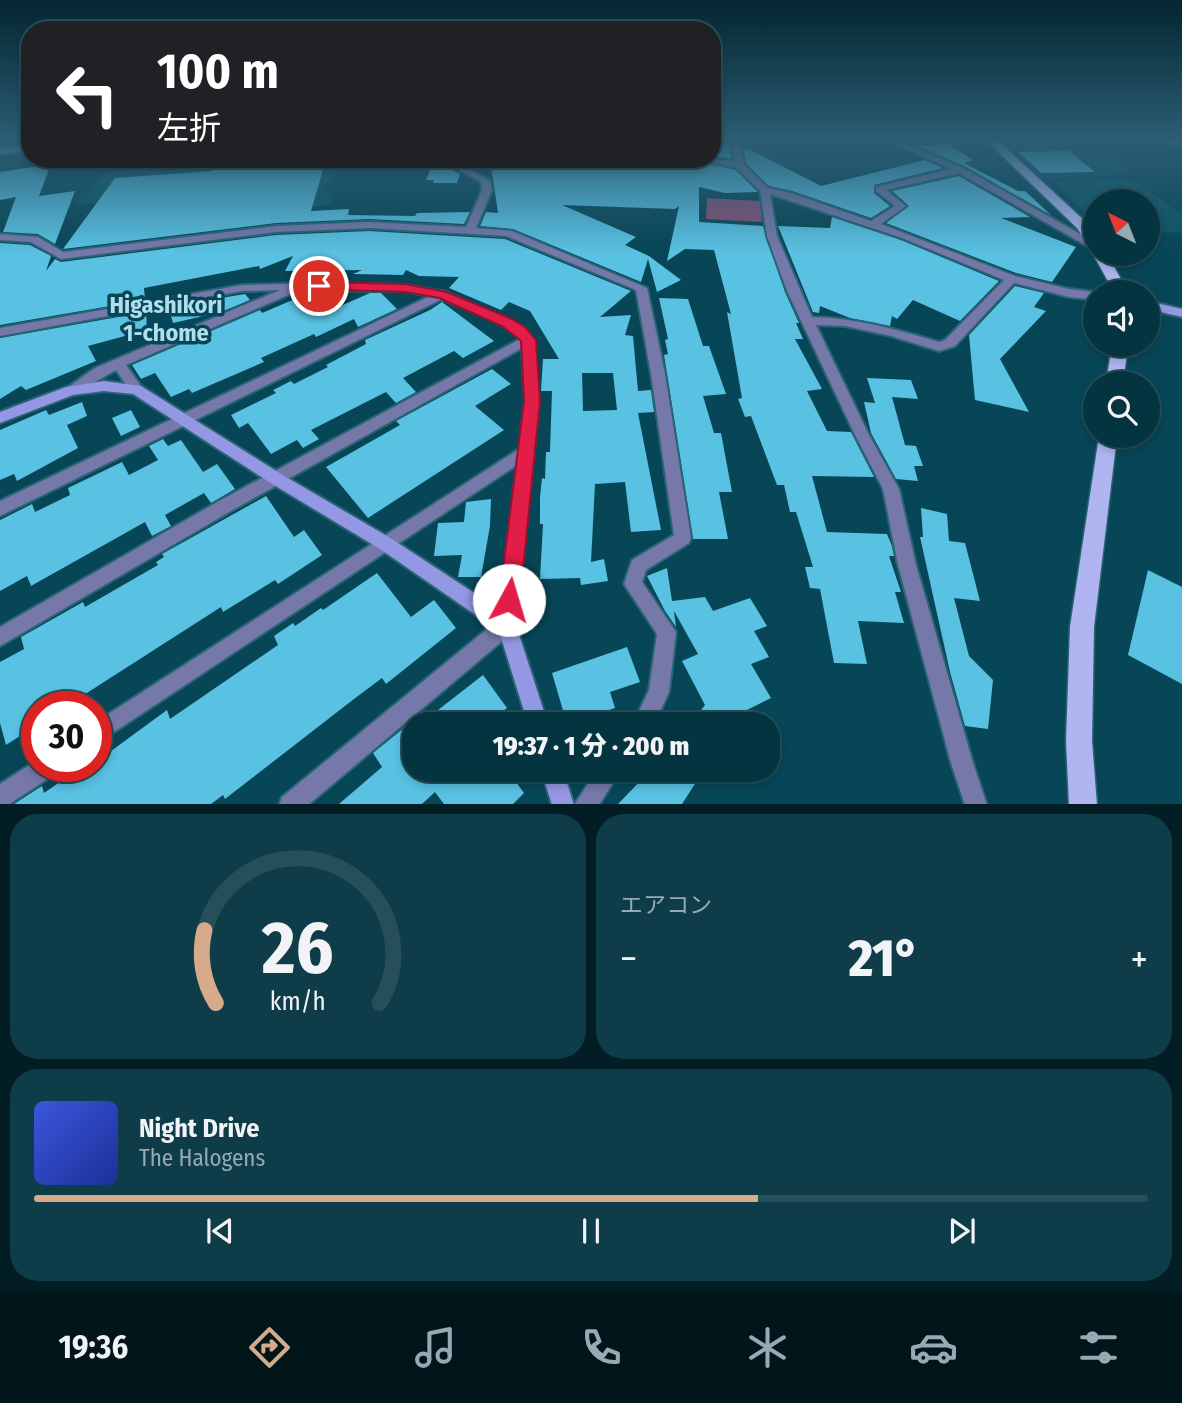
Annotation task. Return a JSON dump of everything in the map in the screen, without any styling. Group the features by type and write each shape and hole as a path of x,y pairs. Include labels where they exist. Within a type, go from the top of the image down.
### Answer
{"main road":[{"path":"1031,178 1083,228"},
{"path":"1083,804 1079,741 1083,627 1106,448"}],"street":[{"path":"469,232 487,190 485,181 478,178"},
{"path":"752,178 765,190 788,195 873,224 1011,279 1083,295"},
{"path":"873,224 901,206 879,189 928,178"},
{"path":"973,178 1083,240"},
{"path":"765,190 772,236 808,321 891,489 907,565 976,804"},
{"path":"0,237 34,239 61,256 276,229 369,225 508,233 641,288 658,374 683,538 638,565 633,584 667,632 659,692 649,712"},
{"path":"808,321 845,322 894,332 939,347 950,343 1011,279"},
{"path":"0,332 242,288 369,286 442,295 520,330 528,340 532,401 524,453 507,625 534,712"},
{"path":"0,418 71,390 100,371 296,287"},
{"path":"0,509 442,295"},
{"path":"1160,308 1182,313"},
{"path":"0,638 275,478 528,340"},
{"path":"118,363 136,389 275,478 386,544 507,625"},
{"path":"71,390 104,386 136,389"},
{"path":"112,724 524,453"},
{"path":"290,804 507,625"},
{"path":"0,797 23,782"},
{"path":"556,782 563,804"},
{"path":"586,804 602,782"}],"shaded area":[{"path":"99,178 333,178 319,189 334,195 331,205 229,214 110,202 76,206 82,191 91,189"},
{"path":"1041,178 1091,178 1069,180"},
{"path":"1120,178 1147,189 1083,189 1083,211 1054,182"},
{"path":"707,198 760,201 762,222 706,219"},
{"path":"1160,199 1182,215 1182,233 1160,232"}],"building":[{"path":"0,178 46,178 39,196 75,191 55,244 38,234 3,232 16,197 0,200"},
{"path":"115,178 321,178 311,211 349,209 348,215 415,216 417,213 470,212 464,224 369,219 276,223 63,249"},
{"path":"427,178 459,178 457,183 433,183 434,180 426,180"},
{"path":"493,178 744,178 758,192 725,193 699,187 699,222 763,226 785,292 799,323 796,323 803,339 795,339 822,389 807,391 827,431 851,432 874,477 812,476 827,532 887,534 892,546 894,556 889,556 901,592 895,592 904,623 858,621 867,664 834,663 820,589 810,588 805,567 813,567 796,512 790,512 784,485 777,485 751,416 745,417 738,399 742,398 727,312 731,314 714,250 685,249 667,261 679,206 675,209 562,205 636,237 625,245 649,256 681,280 657,292 648,259 641,282 513,229 480,226 486,212 498,213"},
{"path":"760,178 805,178 821,186 855,178 904,178 874,185 874,193 890,206 871,218 792,191 769,186"},
{"path":"962,178 1030,217 1001,218 1076,247 1052,282 1016,273 886,223 909,206 892,191"},
{"path":"984,178 992,178 1018,191 1025,191 1051,215"},
{"path":"832,217 901,240 999,281 960,321 913,300 897,319 892,316 890,326 850,318 820,306 819,313 813,312 778,226 830,228"},
{"path":"369,231 505,239 631,291 600,317 631,315 625,335 633,336 638,391 651,390 654,412 638,413 661,530 631,532 625,482 595,484 591,562 604,559 608,581 581,585 580,578 540,579 543,524 540,524 540,497 542,478 545,479 546,452 550,452 552,391 541,391 543,359 559,359 530,311 509,302 501,310 449,288 459,277 419,276 406,270 403,275 353,274 362,270 285,271 293,256 260,269 259,266 144,288 145,300 0,325 0,243 30,245 51,256 46,271 55,259 61,262 276,235","holes":["582,373 613,373 617,410 583,411"]},
{"path":"1015,286 1044,293 1034,307 1046,311 1000,359 1029,412 975,400 969,335"},
{"path":"370,293 381,293 397,309 358,327 354,319 316,337 314,334 261,358 264,362 192,393 189,389 171,397 155,373 141,379 132,365 260,310 262,313 302,296 320,315"},
{"path":"245,294 250,300 221,312 173,323 170,313 197,302"},
{"path":"659,298 688,299 703,346 709,346 726,394 703,396 714,433 721,433 732,492 719,492 728,539 693,539 664,355 668,354 665,340 668,339"},
{"path":"442,302 494,341 463,358 454,351 403,378 416,392 396,403 386,392 311,430 319,439 303,448 297,440 271,454 248,423 239,428 231,415 276,393 273,390 291,381 294,384 328,367 326,365 366,344 365,340"},
{"path":"146,312 147,330 88,346 96,361 26,390 21,386 0,399 0,338"},
{"path":"492,369 511,384 475,406 504,430 368,518 326,467 400,425 396,421"},
{"path":"867,378 911,380 918,399 892,397 905,445 916,446 923,466 914,466 918,481 896,479 871,433 864,402 875,403"},
{"path":"82,402 87,416 67,425 78,448 17,481 14,474 0,480 0,430 46,410 49,415"},
{"path":"131,410 140,427 121,436 112,418"},
{"path":"163,439 168,446 181,440 203,472 217,464 235,489 211,503 204,493 165,515 171,526 152,536 145,522 31,586 27,576 0,591 0,520 32,504 35,512 70,495 68,488 122,462 129,475 158,460 149,446"},
{"path":"266,496 294,537 304,530 322,555 278,584 275,580 223,612 221,607 90,691 21,691 21,735 6,745 0,723 0,662 24,649 21,637 83,602 85,607 158,565 156,562 164,557 162,554"},
{"path":"491,499 490,526 481,577 458,577 462,555 434,556 438,523 464,522 466,502"},
{"path":"921,508 947,514 949,541 965,543 980,601 954,598 969,656 993,680 988,729 965,726 920,537 923,537"},
{"path":"667,568 672,601 705,597 713,611 750,598 767,626 754,631 769,657 751,664 771,698 743,712 699,712 705,705 682,661 698,654 674,611 676,627 665,611 647,576"},
{"path":"1148,570 1182,587 1182,684 1128,655"},
{"path":"377,573 411,617 434,600 456,628 386,684 382,678 225,799 223,795 211,804 14,804 42,786 44,793 60,782 112,782 112,750 167,710 170,719 278,645 274,636 293,623 295,626 321,608 323,610"},
{"path":"627,647 640,682 610,692 615,708 603,712 563,712 552,673"},
{"path":"483,675 507,708 502,712 435,712"},
{"path":"402,729 402,782 516,782 524,793 513,804 444,804 435,792 422,804 339,804 382,767 373,753"},
{"path":"639,782 696,782 682,804 618,804"}],"district":[{"name":"Higashikori 1-chome","path":"166,319"}],"route":[{"path":"319,286 405,288 442,295 507,323 520,330 528,340 532,401 509,600"}]}
